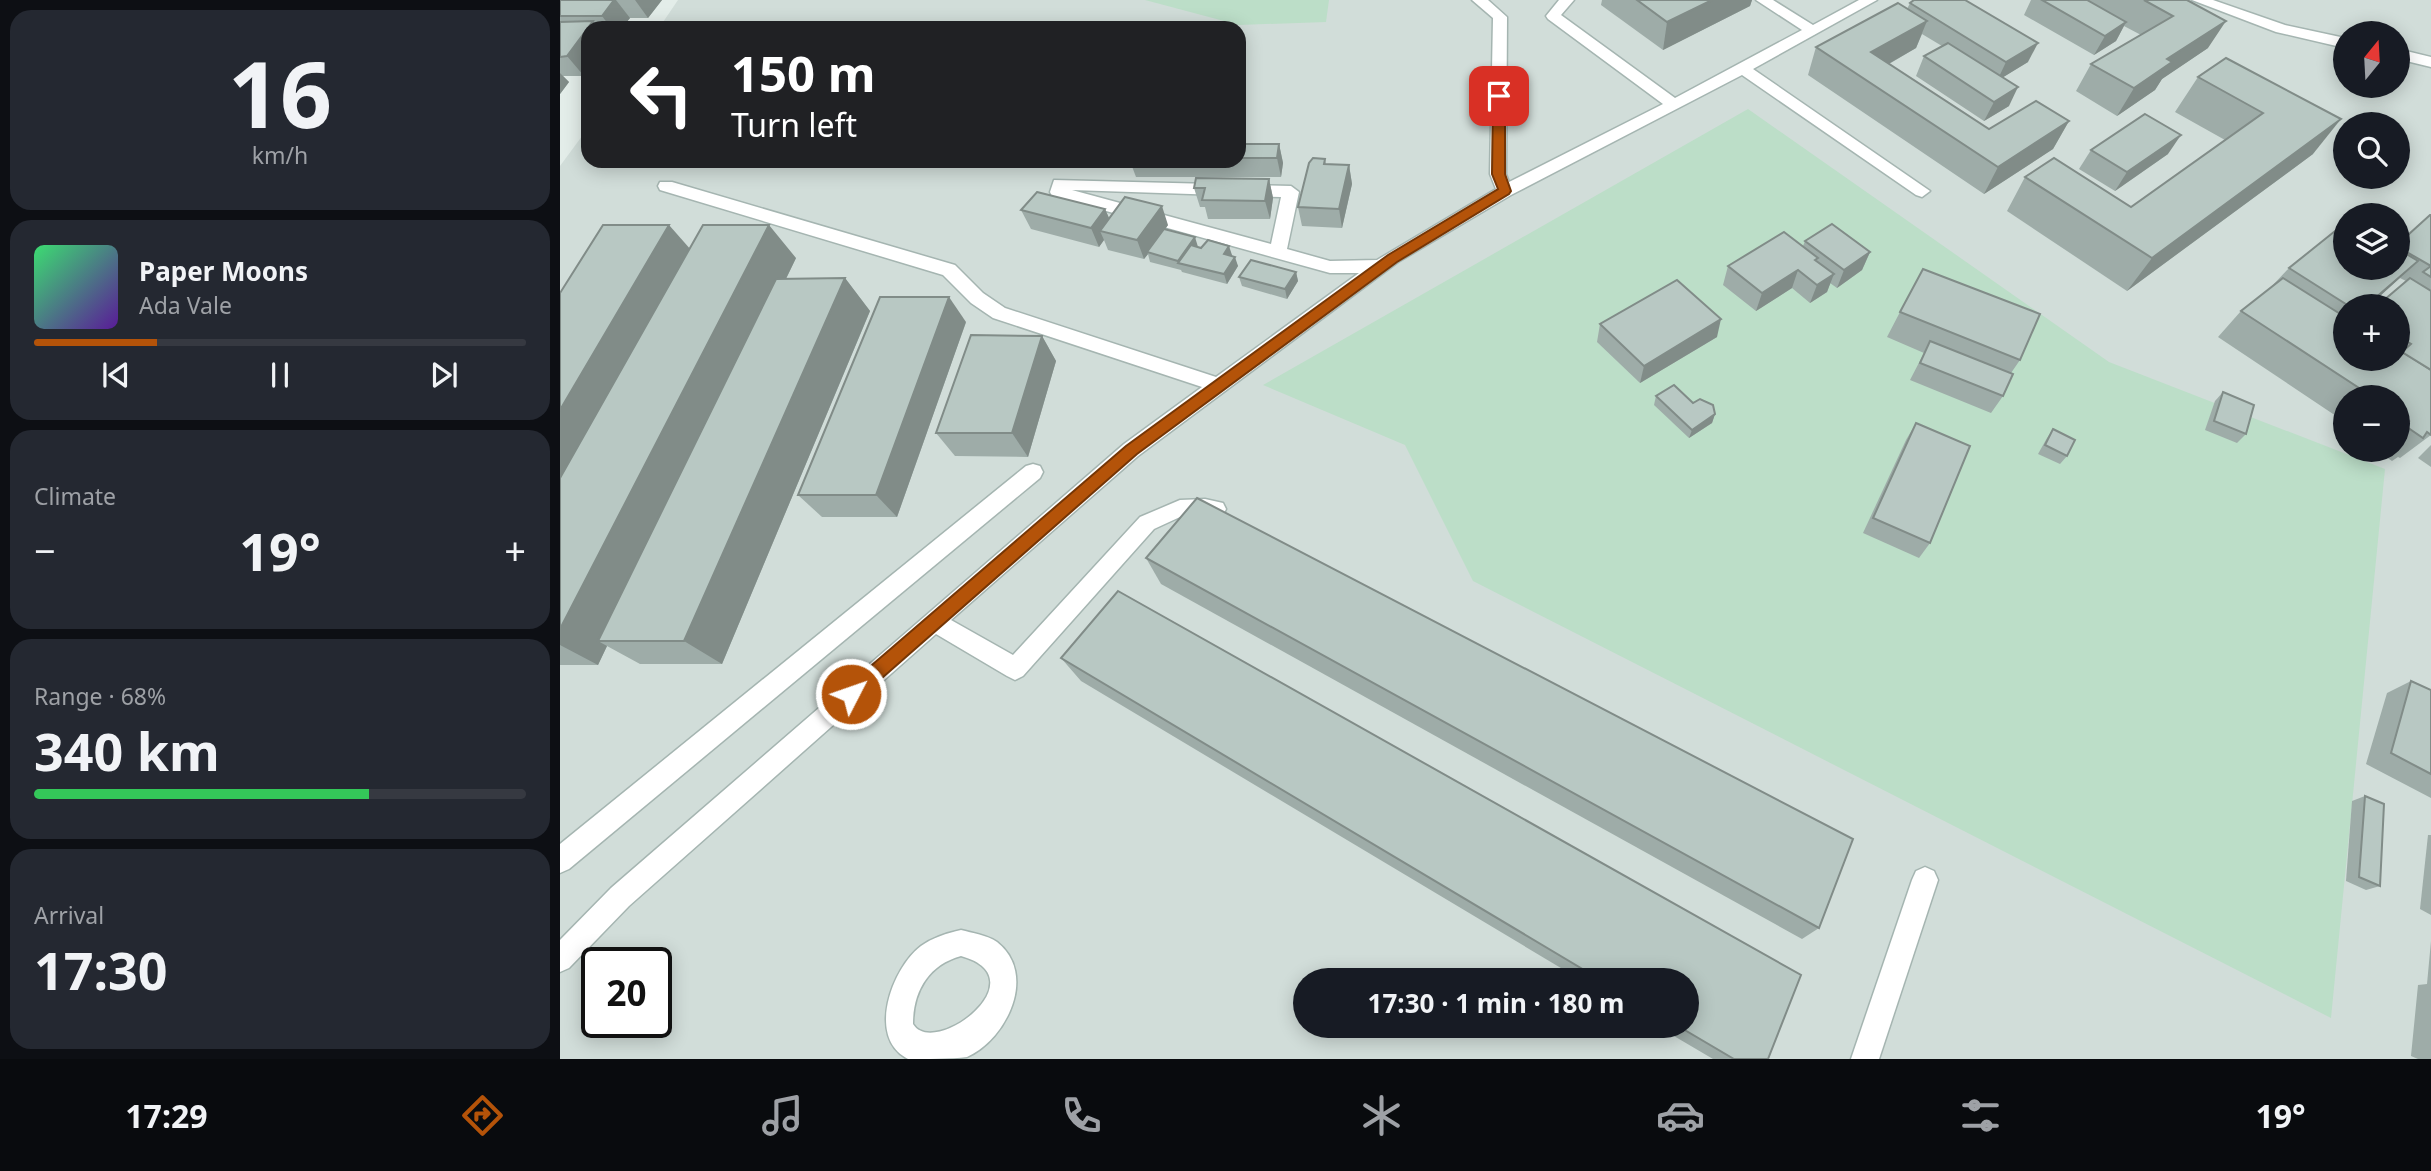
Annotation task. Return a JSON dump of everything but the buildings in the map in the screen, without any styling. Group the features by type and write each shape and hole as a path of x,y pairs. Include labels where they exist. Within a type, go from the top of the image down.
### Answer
{"lane":[{"path":"1479,0 1500,17 1499,174 1505,191"},
{"path":"1567,0 1553,16 1674,106"},
{"path":"1763,0 1812,31"},
{"path":"560,959 620,897 934,621 1132,450 1219,385 1383,266 1505,191 1674,106 1870,0"},
{"path":"2199,0 2281,29 2333,40"},
{"path":"2410,57 2431,62"},
{"path":"1742,68 1922,191"},
{"path":"1278,252 1291,192 1060,184 1058,192 1330,267 1383,266"},
{"path":"666,186 949,270 977,298 999,313 1219,385"},
{"path":"560,860 1033,472"},
{"path":"934,621 1015,669 1147,523 1174,508 1197,506 1216,509"},
{"path":"1865,1059 1925,880"},
{"path":"961,943 978,944 1000,964 1005,980 1003,999 995,1017 984,1034 968,1046 950,1054 932,1055 917,1051 906,1040 899,1025 898,1007 903,989 913,972 928,957 944,947 961,943"}],"shaded area":[{"path":"678,0 2431,0 2431,1059 560,1059 560,166 581,138 581,168 1246,168 1246,21 664,21"}],"green space":[{"path":"1145,0 1329,0 1326,22 1246,25 1246,21 1224,21"},
{"path":"1748,109 2109,362 2333,449 2333,462 2367,462 2385,469 2331,1018 1473,581 1405,445 1263,385"}],"route":[{"path":"851,694 1132,450 1392,258 1505,191 1499,174 1499,96"}]}
